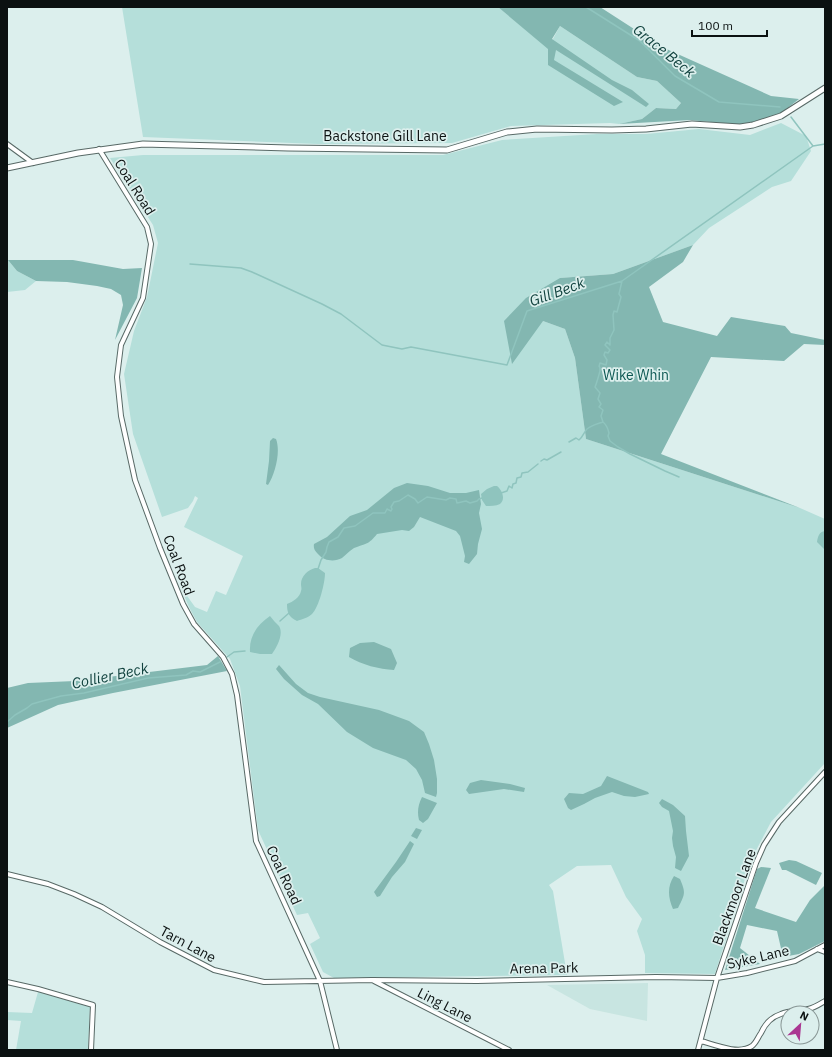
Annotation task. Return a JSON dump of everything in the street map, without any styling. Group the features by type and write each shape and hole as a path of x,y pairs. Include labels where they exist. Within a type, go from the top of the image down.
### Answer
{"street":[{"name":"Backstone Gill Lane","path":"7,168 99,149 149,144 288,148 447,150 507,132 537,129 646,129 692,124 740,127 754,125 781,116 825,88"},
{"path":"7,144 33,163"},
{"name":"Coal Road","path":"99,149 147,227 151,244 143,298 122,345 117,377 121,416 136,480 182,604 194,624 223,657 232,674 237,695 256,840 320,981 337,1050"},
{"name":"Blackmoor Lane","path":"698,1050 717,978 751,875 764,845 779,822 825,772"},
{"name":"Tarn Lane","path":"7,874 48,884 74,894 102,907 160,942 214,970 264,982 372,980"},
{"name":"Syke Lane","path":"717,978 747,973 795,961 825,945"},
{"path":"816,949 825,952"},
{"name":"Arena Park","path":"372,980 477,981 656,977 717,978"},
{"name":"Ling Lane","path":"372,980 509,1050"},
{"path":"7,982 38,989 93,1005 90,1050"},
{"path":"701,1041 728,1049 740,1050 752,1046 767,1023 774,1017 782,1013 808,1009 825,1001"},
{"path":"752,1046 756,1050"}],"shaded area":[{"path":"122,7 498,7 548,48 560,26 637,77 657,81 681,103 676,109 656,108 642,119 619,124 511,126 452,143 318,144 143,137"},
{"path":"781,123 806,136 811,151 791,181 772,187 709,228 693,245 613,274 560,278 543,321 565,329 575,358 586,439 800,508 825,519 825,763 771,822 751,860 715,974 645,973 645,955 637,931 642,919 626,897 611,865 577,866 549,885 553,891 567,975 334,978 323,972 310,944 320,938 308,913 297,915 258,830 240,686 230,659 197,622 180,586 195,607 207,612 216,591 226,595 243,556 184,527 198,498 195,496 188,508 162,517 133,434 124,374 134,331 147,297 158,243 153,225 110,158 143,155 443,155 502,140 597,134 646,134 699,129 750,135"},
{"path":"7,260 17,271 36,281 25,290 7,292"},
{"path":"494,486 497,486 500,490 503,495 503,500 498,505 486,506 482,500 481,494"},
{"path":"825,531 825,550 817,542 821,532"},
{"path":"318,568 325,573 323,589 319,601 315,611 312,614 297,621 289,614 287,604 294,601 298,597 301,589 301,581 307,572"},
{"path":"270,616 279,626 281,633 276,648 272,654 250,652 252,636 261,623"},
{"path":"648,983 647,1021 590,1009 547,985"},
{"path":"38,992 90,1007 88,1050 16,1050 21,1021 7,1020 7,1012 32,1013"}],"green space":[{"path":"498,7 600,7 662,47 771,96 799,99 780,114 743,125 690,120 619,124 642,119 656,108 676,109 681,103 657,81 637,77 560,26 552,39 612,80 632,90 649,104 646,107 556,50 554,60 623,102 614,106 548,65 548,49"},
{"name":"Wike Whin","path":"693,245 683,262 649,287 663,322 717,336 731,317 785,326 791,333 825,340 825,345 804,344 784,361 711,357 661,454 800,508 586,439 575,358 565,329 543,321 512,364 504,321 526,298 560,278 613,274"},
{"path":"8,260 73,260 123,269 142,268 137,298 115,340 123,305 121,295 111,289 97,286 67,282 36,281 17,271"},
{"path":"273,438 276,439 278,456 273,475 268,485 266,484 270,441"},
{"path":"407,483 428,486 450,493 466,493 479,490 481,504 479,513 482,529 477,554 469,564 464,562 465,556 460,536 456,531 420,517 414,527 409,531 402,530 377,534 369,542 354,548 342,558 327,560 316,552 314,544 327,537 350,516 367,510 394,488"},
{"path":"374,642 391,649 397,663 394,670 371,666 349,657 350,648 360,643"},
{"path":"218,656 227,671 58,705 7,728 7,688 28,683 75,681 207,665"},
{"path":"279,665 296,684 308,693 379,710 409,721 424,732 434,760 437,779 436,797 425,793 422,780 416,769 406,760 373,748 347,732 318,704 302,695 284,679 276,669"},
{"path":"607,776 648,792 649,794 635,797 624,796 612,792 595,798 571,810 568,808 564,799 569,793 583,794 601,786"},
{"path":"481,780 510,784 525,788 524,792 504,789 469,794 466,790 470,783"},
{"path":"422,797 437,803 428,819 423,823 419,820 418,814"},
{"path":"662,799 673,805 685,816 689,856 681,871 675,868 676,857 672,838 673,831 669,811 662,807 659,803"},
{"path":"416,828 422,830 417,839 411,836"},
{"path":"410,841 414,844 405,862 392,877 380,896 377,897 374,892"},
{"path":"789,860 796,861 822,873 816,885 786,870 782,870 779,863"},
{"path":"761,867 771,868 755,908 796,922 810,900 825,885 825,941 799,954 783,957 777,931 747,925 740,948 760,964 725,970 757,869"},
{"path":"674,876 680,879 684,894 678,908 673,909 670,900 669,888"}],"waterway":[{"name":"Grace Beck","path":"586,7 640,41 675,76 719,102 780,107"},
{"name":"Grace Beck","path":"791,117 813,146"},
{"name":"Gill Beck","path":"190,264 241,268 252,272 341,314 382,345 402,349 411,347 507,365 527,311 622,281 813,146 825,144"},
{"name":"Collier Beck","path":"569,442 576,438 579,440 587,429 603,422 601,416 603,410 599,407 601,404 598,399 600,393 595,387 600,371 600,363 606,365 607,360 604,355 605,352 608,353 610,350 605,345 607,342 610,345 610,338 614,330 613,315 614,311 617,312 621,297 619,294 622,281"},
{"path":"603,422 608,429 610,441 618,447 679,477"},
{"name":"Collier Beck","path":"541,461 544,459 547,460 561,452"},
{"name":"Collier Beck","path":"501,493 507,491 509,486 512,488 513,484 516,483 517,478 521,477 522,473 528,472 538,464"},
{"name":"Collier Beck","path":"318,569 329,542 338,537 344,528 355,526 373,513 385,513 387,509 391,511 391,507 394,502 399,501 408,495 415,499 418,503 427,497 446,500 450,498 456,499 457,503 466,501 470,503 482,498"},
{"name":"Collier Beck","path":"280,621 289,613"},
{"name":"Collier Beck","path":"227,657 234,652 245,651"},
{"name":"Collier Beck","path":"7,722 32,704 39,702 148,678 186,675 193,671 200,672 220,662"}]}
